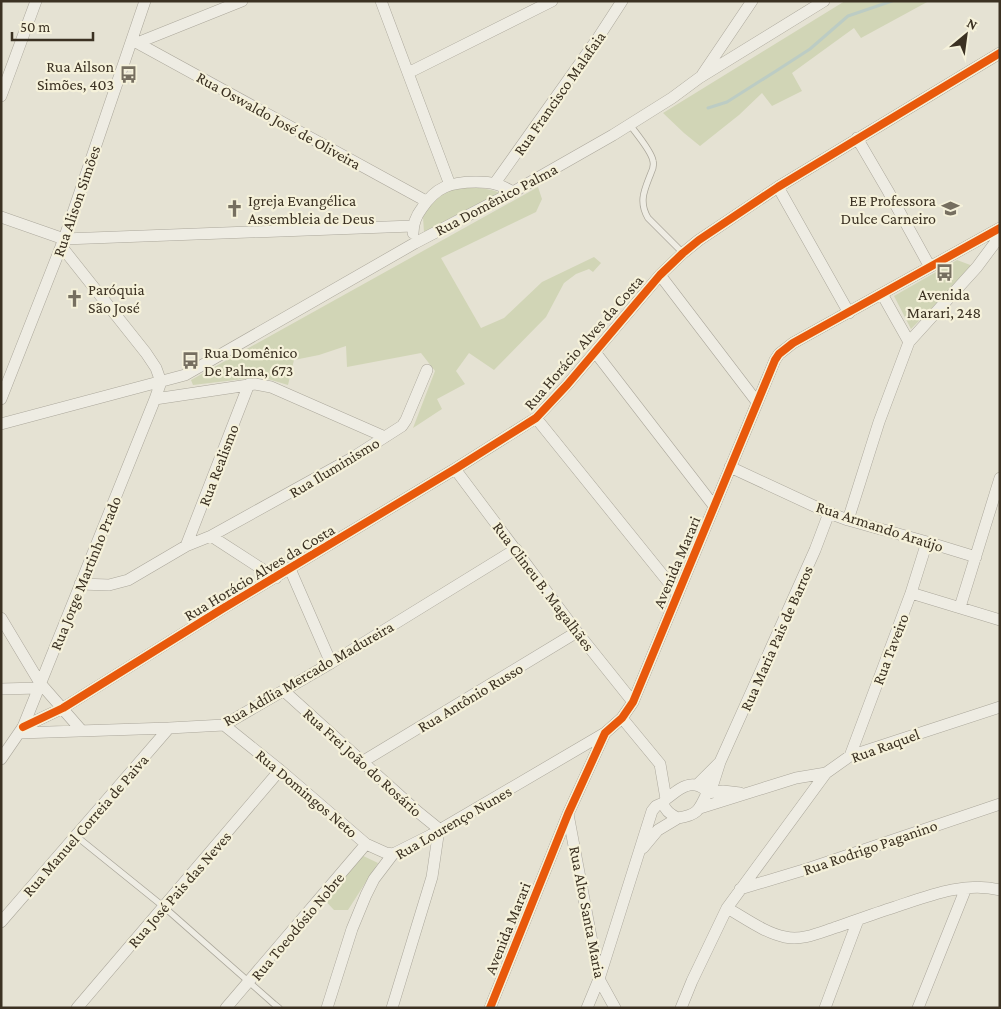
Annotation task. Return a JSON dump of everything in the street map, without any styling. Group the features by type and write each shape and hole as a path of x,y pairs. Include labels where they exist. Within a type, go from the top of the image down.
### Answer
{"street":[{"path":"1,96 36,1"},
{"name":"Rua Alison Simões","path":"1,399 62,242 134,41 145,1"},
{"path":"134,41 242,1"},
{"path":"381,1 450,185"},
{"path":"408,72 552,1"},
{"name":"Rua Francisco Malafaia","path":"495,183 622,1"},
{"path":"699,78 752,1"},
{"name":"Rua Domênico Palma","path":"1,424 185,375 415,242 513,192 630,124 672,98 699,78 824,1"},
{"name":"Rua Oswaldo José de Oliveira","path":"134,41 426,201"},
{"name":"Rua Horácio Alves da Costa","path":"21,730 63,708 536,418 567,385 660,275 699,240 778,187 1000,53"},
{"path":"857,138 930,267"},
{"path":"415,242 413,226 415,220 426,201 436,192 450,185 468,182 495,183 513,192"},
{"path":"778,187 849,313"},
{"path":"1,217 62,242 413,226"},
{"name":"Avenida Marari","path":"490,1008 568,814 605,733 622,718 633,702 775,360 779,354 793,343 1000,228"},
{"path":"848,520 879,422 909,342 976,267 1000,236"},
{"path":"62,242 71,258 146,353 156,368 160,382"},
{"path":"660,275 757,402"},
{"path":"882,294 909,342"},
{"path":"595,352 714,506"},
{"name":"Rua Iluminismo","path":"80,584 110,585 128,580 186,546 211,536 316,479 402,426 428,370"},
{"name":"Rua Jorge Martinho Prado","path":"1,759 21,730 40,685 155,400 160,382"},
{"name":"Rua Realismo","path":"186,546 249,384"},
{"path":"155,400 255,384 271,388 384,437"},
{"path":"536,418 678,594"},
{"name":"Rua Armando Araújo","path":"730,467 848,520 976,557"},
{"name":"Rua Clineu B. Magalhães","path":"455,469 577,632 633,702"},
{"path":"960,607 999,481"},
{"name":"Rua Maria Pais de Barros","path":"704,790 720,762 811,559 829,513"},
{"path":"211,536 276,578"},
{"name":"Rua Taveiro","path":"850,756 911,593 927,542"},
{"name":"Rua Adília Mercado Madureira","path":"21,730 82,731 224,725 331,663 516,549"},
{"path":"290,570 331,663"},
{"path":"911,593 1000,620"},
{"path":"1,618 40,685 82,731"},
{"name":"Rua Antônio Russo","path":"362,762 577,632"},
{"path":"1,689 40,685"},
{"name":"Rua Frei João do Rosário","path":"284,691 439,829"},
{"name":"Rua Raquel","path":"700,808 796,778 826,773 850,756 1000,707"},
{"path":"622,718 660,764 664,808 678,818"},
{"name":"Rua Domingos Neto","path":"224,725 366,844 393,854"},
{"name":"Rua Manuel Correia de Paiva","path":"1,922 169,728"},
{"name":"Rua Lourenço Nunes","path":"327,1008 352,929 366,895 374,879 393,854 431,835 605,733"},
{"name":"Rua José Pais das Neves","path":"77,1008 280,770"},
{"path":"682,1008 692,981 727,908 826,773"},
{"path":"587,1008 599,979 652,811 656,806 686,786 704,790 700,808 691,816 678,818 658,830 639,853"},
{"name":"Rua Raquel","path":"704,790 744,794"},
{"name":"Rua Rodrigo Paganino","path":"740,890 1000,804"},
{"name":"Rua Alto Santa Maria","path":"568,814 599,979 615,1008"},
{"path":"392,1008 432,877 439,829"},
{"name":"Rua Toeodósio Nobre","path":"226,1008 366,844"},
{"path":"727,908 766,930 785,937 807,937 949,890 976,887 1000,890"},
{"path":"918,1008 966,888"},
{"path":"825,1008 858,920"}],"lane":[{"path":"630,124 653,158 653,167 642,200 645,213 683,253"},
{"path":"76,836 164,907 280,1008"}],"green space":[{"path":"845,1 929,1 861,38 854,28 792,73 802,91 772,106 762,93 739,115 700,146 663,113"},
{"path":"465,187 487,189 500,193 424,232 423,217 426,208 433,200 450,189"},
{"path":"538,187 542,199 536,212 441,258 481,328 504,318 542,282 594,257 601,263 593,272 589,269 576,274 564,283 546,317 494,370 469,353 456,371 465,384 437,399 442,409 413,428 435,371 421,353 347,367 346,346 319,355 294,360 288,385 261,377 193,385 191,380"},
{"path":"957,260 973,266 911,329 894,296"},
{"path":"355,852 378,863 348,910 334,910 319,894"}],"waterway":[{"path":"708,108 727,102 810,49 848,16 892,1"}],"cycle path":[{"path":"23,727 63,708 536,418 567,385 660,275 699,240 778,187 1000,53"},
{"path":"490,1008 568,814 605,733 622,718 633,702 775,360 779,354 793,343 1000,228"}],"place":[{"name":"Rua Ailson Simões, 403","path":"128,75"},
{"name":"Igreja Evangélica Assembleia de Deus","path":"234,209"},
{"name":"EE Professora Dulce Carneiro","path":"950,209"},
{"name":"Avenida Marari, 248","path":"944,273"},
{"name":"Paróquia São José","path":"74,298"},
{"name":"Rua Domênico De Palma, 673","path":"190,361"}]}
